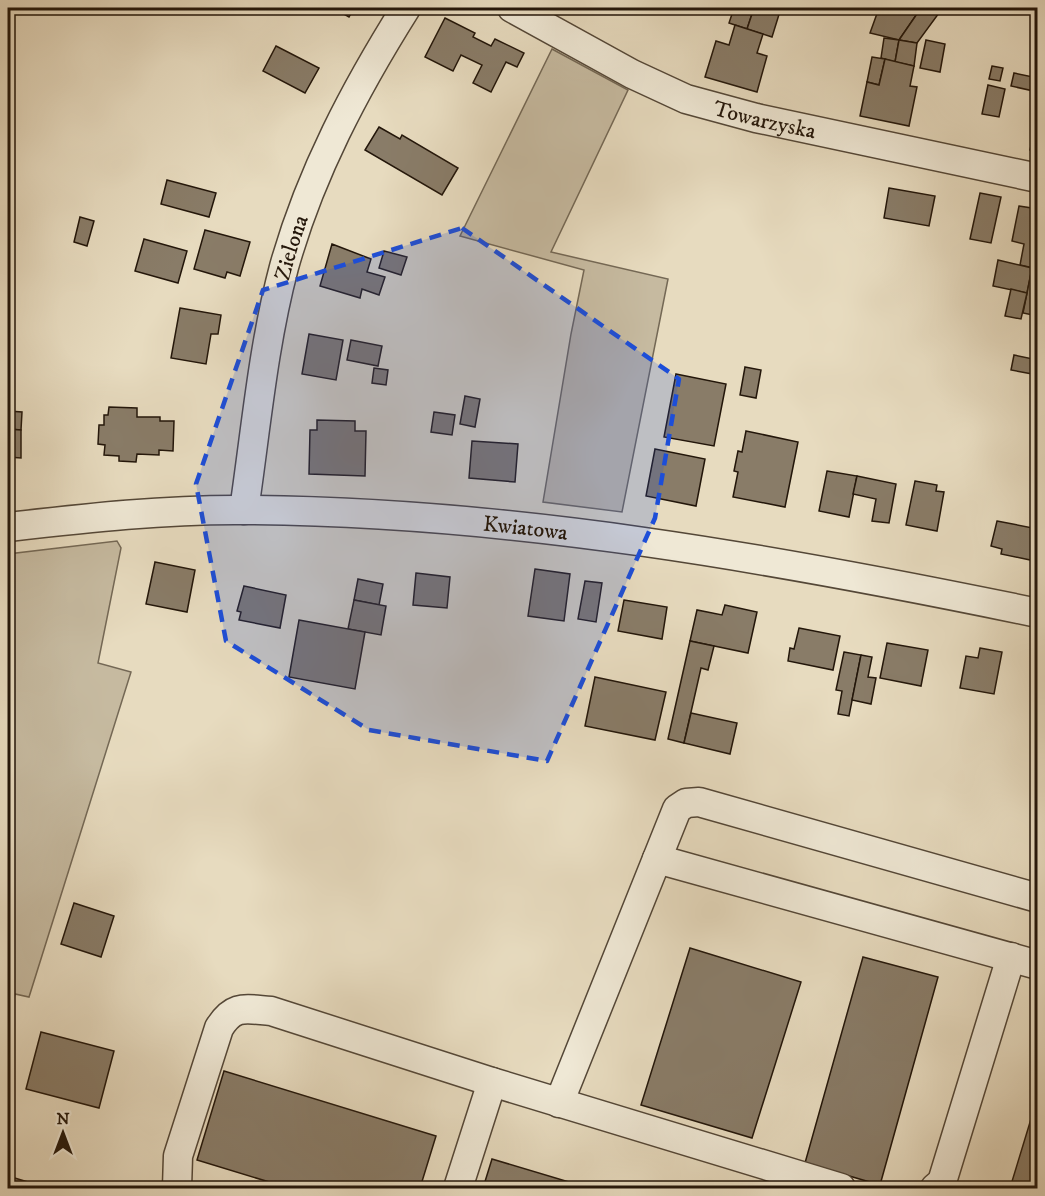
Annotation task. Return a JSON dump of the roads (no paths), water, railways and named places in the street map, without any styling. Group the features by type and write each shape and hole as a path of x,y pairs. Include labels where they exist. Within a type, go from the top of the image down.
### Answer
{"street":[{"name":"Zielona","path":"244,510 273,316 297,226 328,147 382,45 406,8"},
{"name":"Towarzyska","path":"512,8 632,74 686,99 767,121 1038,178"},
{"name":"Kwiatowa","path":"8,527 117,515 244,510 367,513 508,523 802,566 1038,613"},
{"path":"559,1103 677,809 686,803 699,802 1038,898"},
{"path":"657,859 1024,961 942,1182 935,1188"},
{"path":"177,1188 178,1156 219,1028 228,1015 241,1009 271,1011 492,1083 841,1188"},
{"path":"458,1188 492,1083"}]}
